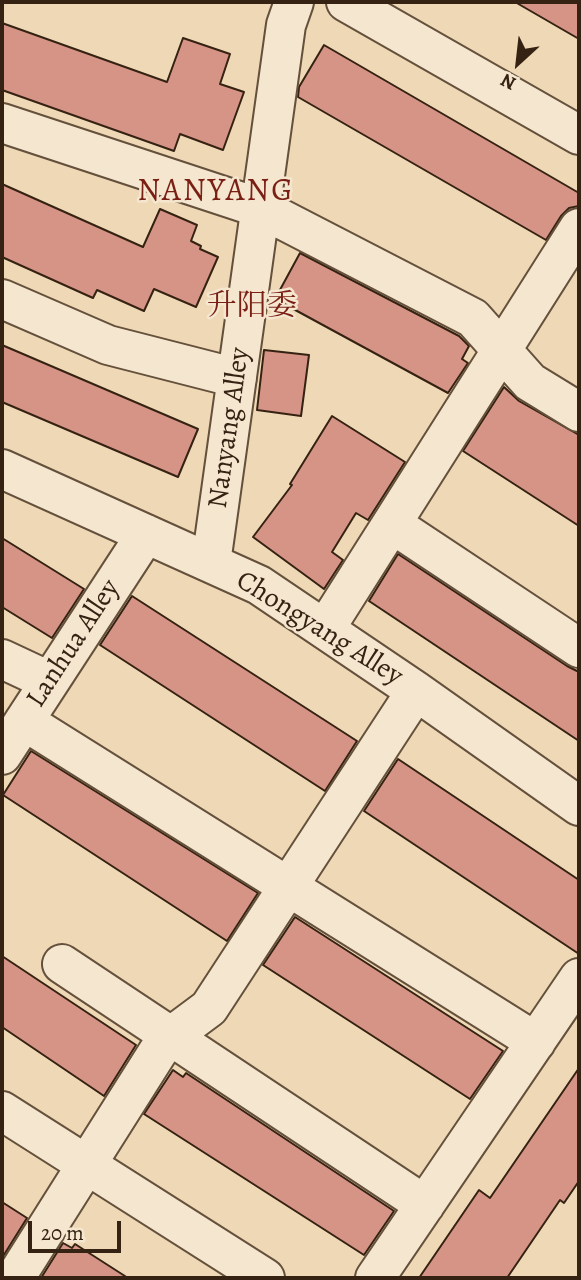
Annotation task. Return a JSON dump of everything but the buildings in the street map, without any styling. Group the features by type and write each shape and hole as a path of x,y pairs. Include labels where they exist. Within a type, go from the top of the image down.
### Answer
{"street":[{"name":"Nanyang Alley","path":"211,563 286,26 293,2"},
{"path":"346,2 579,135"},
{"path":"2,123 260,208 458,308 472,318 530,382 579,412"},
{"path":"325,629 579,228"},
{"path":"2,299 108,345 237,378"},
{"name":"Chongyang Alley","path":"2,469 259,585 579,806"},
{"path":"392,524 579,648"},
{"name":"Lanhua Alley","path":"2,755 146,534"},
{"path":"2,659 49,681"},
{"path":"15,1278 159,1050 170,1037 209,1008 416,691"},
{"path":"24,721 536,1042"},
{"path":"62,964 425,1205"},
{"path":"375,1278 579,978"},
{"path":"2,1111 265,1278"}],"district":[{"name":"NANYANG","path":"216,192"},
{"name":"升阳委","path":"252,308"}]}
